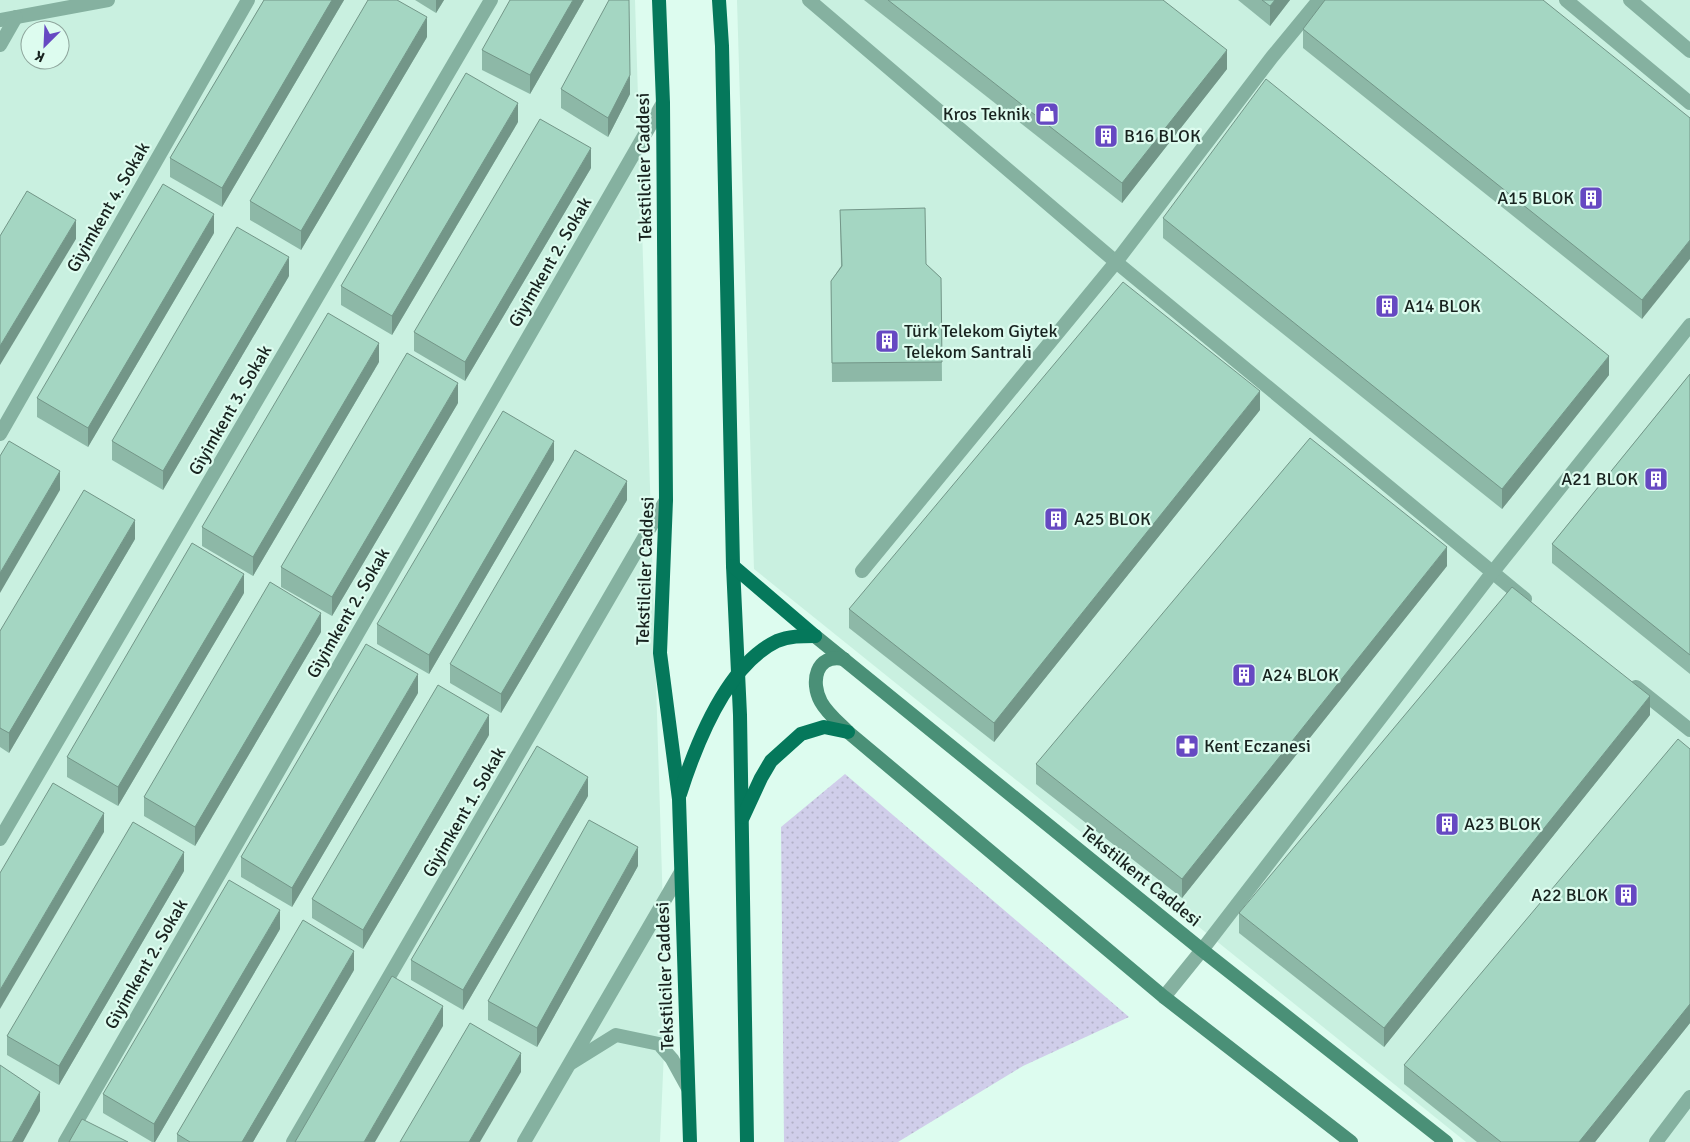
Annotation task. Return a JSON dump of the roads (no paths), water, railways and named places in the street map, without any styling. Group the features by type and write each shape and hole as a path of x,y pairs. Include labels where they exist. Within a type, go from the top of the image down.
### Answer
{"main road":[{"name":"Tekstilciler Caddesi","path":"658,0 663,103 666,500 660,653 678,799 690,1142"},
{"path":"719,0 722,46 733,566 740,715 747,1142"},
{"path":"733,566 815,636"},
{"path":"678,799 696,747 738,674 760,651 779,640 798,636 815,636"},
{"name":"Tekstilkent Caddesi","path":"815,636 1202,950 1446,1142"},
{"path":"844,659 835,657 825,660 817,673 816,682 820,701 848,732 1164,997 1351,1142"},
{"path":"741,820 771,761 800,734 824,728 848,732"}],"street":[{"path":"0,20 108,0"},
{"name":"Giyimkent 4. Sokak","path":"0,434 248,0"},
{"name":"Giyimkent 3. Sokak","path":"0,839 491,0"},
{"path":"809,0 1116,262 1538,609"},
{"path":"862,571 1116,262 1272,57 1319,0"},
{"path":"1566,0 1690,103"},
{"path":"1630,0 1690,51"},
{"path":"0,45 16,17"},
{"name":"Giyimkent 2. Sokak","path":"65,1142 663,103"},
{"path":"1164,997 1492,572 1690,325"},
{"name":"Giyimkent 1. Sokak","path":"294,1142 666,500"},
{"path":"1629,682 1690,730"},
{"path":"524,1142 681,872"},
{"path":"569,1065 616,1035 659,1044 672,1059 688,1088"},
{"path":"1656,1142 1690,1097"}],"place":[{"name":"Kros Teknik","path":"1047,114"},
{"name":"B16 BLOK","path":"1106,136"},
{"name":"A15 BLOK","path":"1591,198"},
{"name":"A14 BLOK","path":"1387,306"},
{"name":"Türk Telekom Giytek Telekom Santrali","path":"887,341"},
{"name":"A21 BLOK","path":"1656,479"},
{"name":"A25 BLOK","path":"1056,519"},
{"name":"A24 BLOK","path":"1244,675"},
{"name":"Kent Eczanesi","path":"1187,746"},
{"name":"A23 BLOK","path":"1447,824"},
{"name":"A22 BLOK","path":"1626,895"}]}
